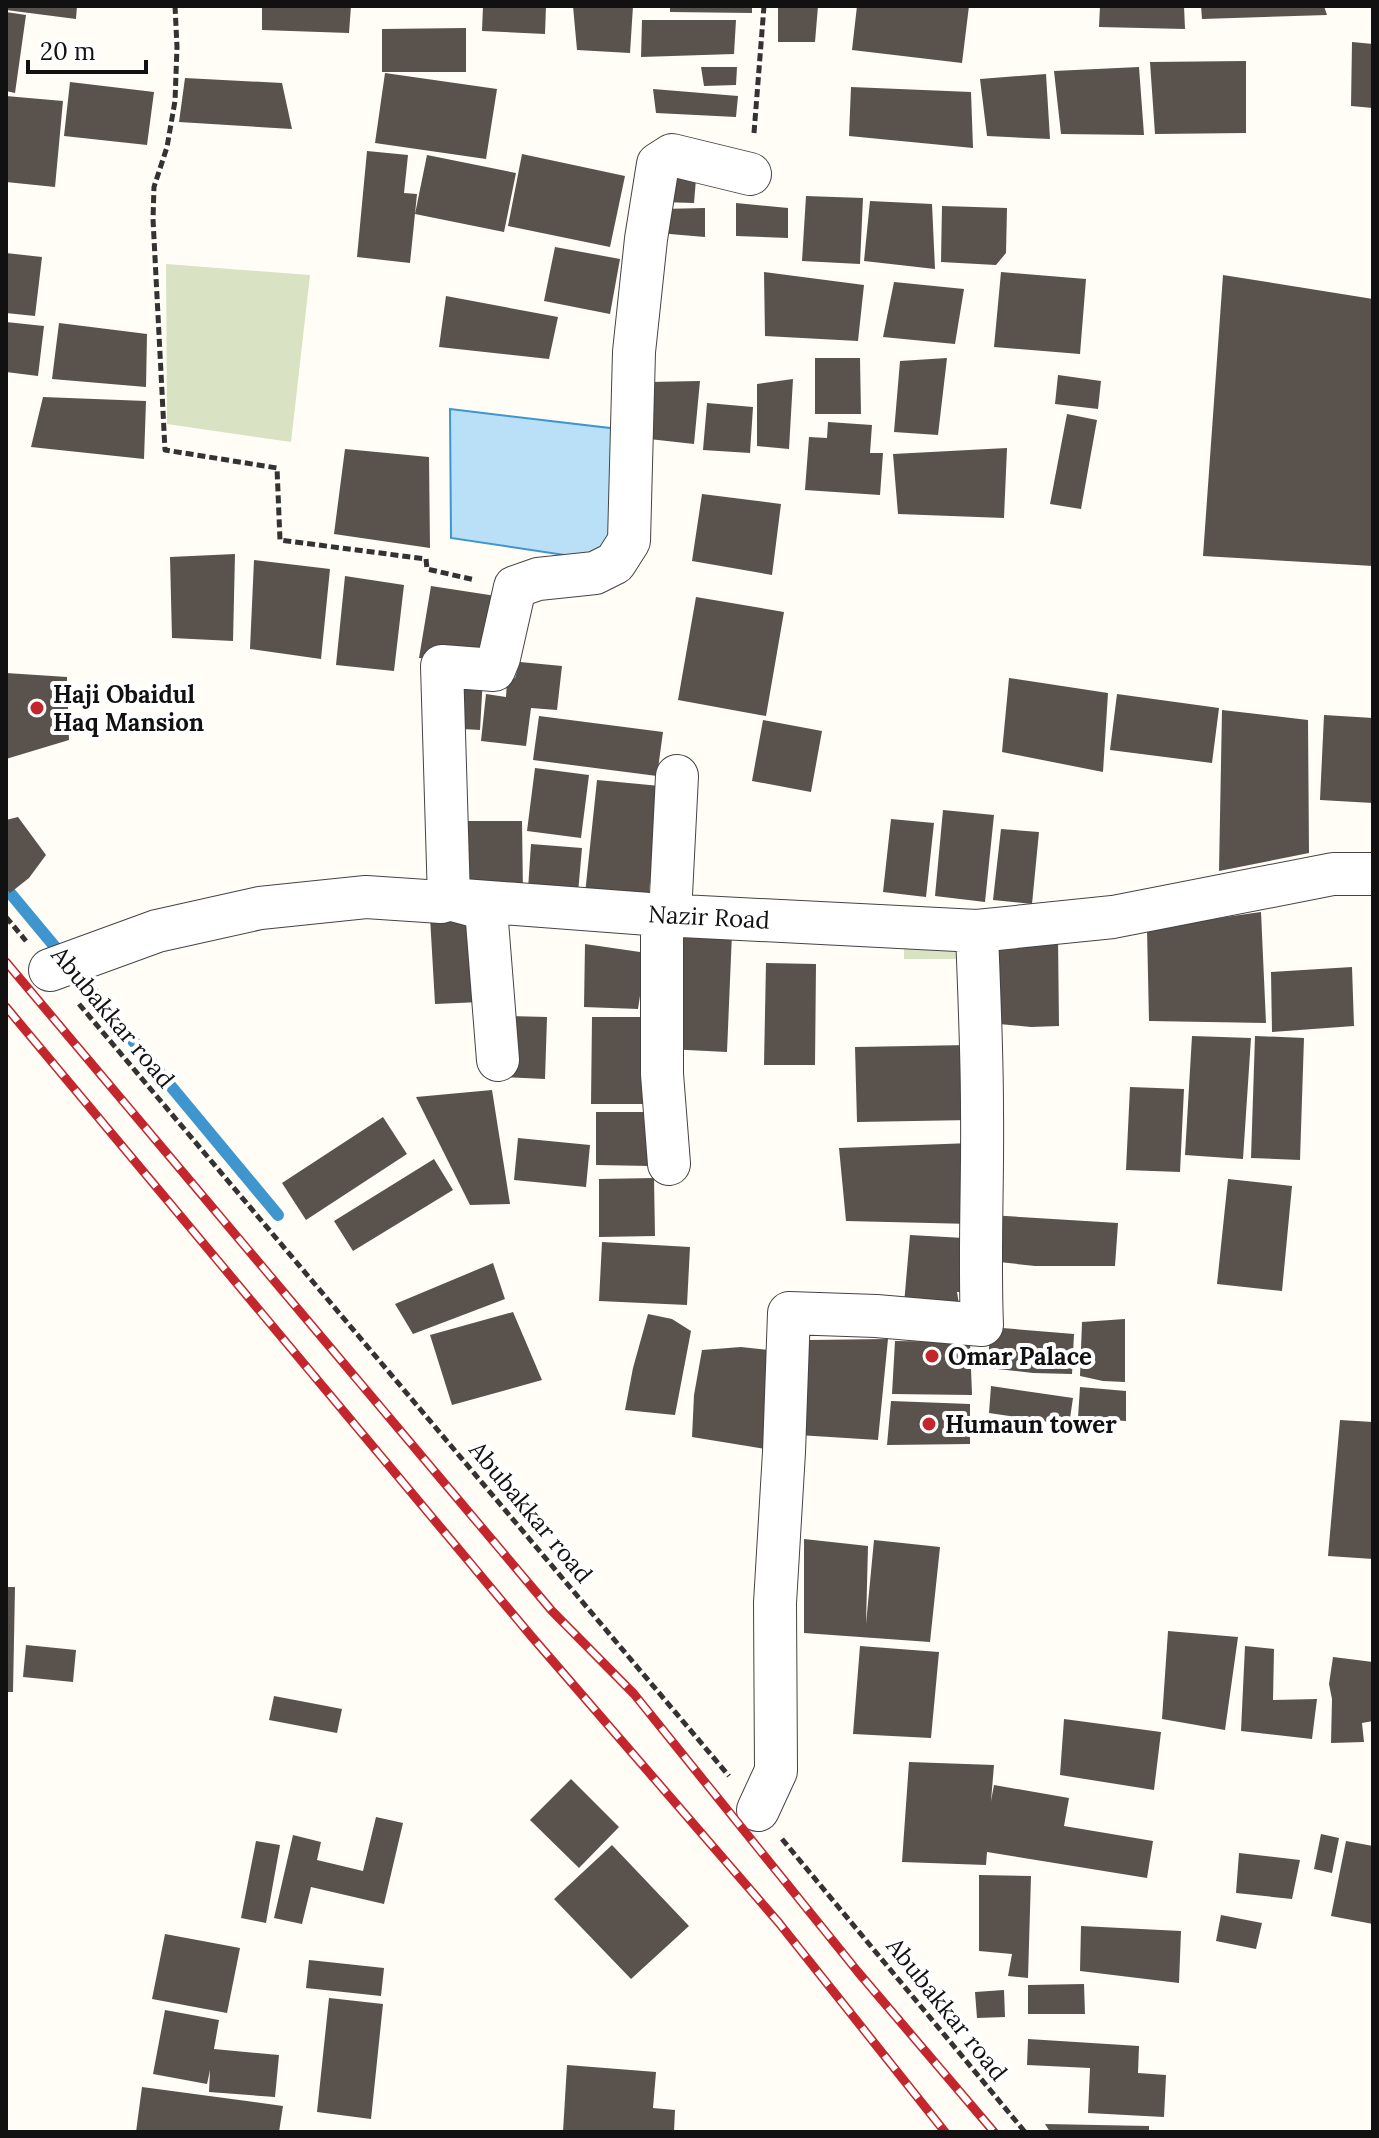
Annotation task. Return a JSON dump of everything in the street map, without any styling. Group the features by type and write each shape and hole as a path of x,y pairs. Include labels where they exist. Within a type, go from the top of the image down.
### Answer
{"street":[{"path":"498,1060 486,909 449,899 442,666 494,670 515,587 538,579 595,573 615,563 629,541 634,352 646,239 658,164 672,155 750,174"},
{"path":"669,1164 662,1074 666,915 677,776"},
{"name":"Nazir Road","path":"50,970 157,931 260,908 366,897 441,902 449,899 666,915 977,931 1113,917 1333,874 1373,874"},
{"path":"758,1810 776,1771 775,1603 789,1313 982,1325 979,1264 982,1234 982,1112 977,931"}],"path":[{"path":"175,6 175,101 167,147 154,187 153,219 165,450 277,468 280,540 426,559 427,569 505,588 515,587"},
{"path":"750,174 764,6"},
{"name":"Abubakkar road","path":"6,917 1025,2132"}],"green space":[{"path":"166,264 310,275 291,442 167,424"},
{"path":"904,939 973,944 974,959 904,959"}],"water":[{"path":"450,409 618,429 611,541 597,553 571,556 451,538"}],"building":[{"path":"6,6 77,6 76,19 6,10"},
{"path":"262,6 351,6 349,33 262,30"},
{"path":"483,6 546,6 545,34 482,31"},
{"path":"573,6 633,6 630,53 577,50"},
{"path":"670,6 752,6 752,13 670,12"},
{"path":"778,6 818,6 815,42 778,42"},
{"path":"857,6 969,6 962,63 852,50"},
{"path":"1100,6 1184,6 1185,29 1099,27"},
{"path":"1201,6 1324,6 1327,15 1202,19"},
{"path":"6,12 26,15 15,93 6,91"},
{"path":"642,20 736,20 734,54 641,57"},
{"path":"466,28 466,72 382,72 382,29"},
{"path":"1352,42 1373,44 1373,108 1351,106"},
{"path":"1246,61 1246,133 1155,134 1150,62"},
{"path":"701,67 737,67 736,85 704,86"},
{"path":"1139,67 1144,135 1061,134 1054,71"},
{"path":"385,73 497,89 486,159 375,143"},
{"path":"1046,74 1050,139 987,136 980,79"},
{"path":"185,78 282,83 292,129 179,122"},
{"path":"70,82 154,92 147,145 64,136"},
{"path":"851,87 971,92 973,148 849,136"},
{"path":"653,89 738,96 736,117 656,113"},
{"path":"6,96 63,101 55,187 6,182"},
{"path":"367,151 408,155 404,193 417,194 410,263 357,257"},
{"path":"522,154 625,176 610,247 508,226"},
{"path":"427,155 516,173 504,232 415,214"},
{"path":"662,175 696,179 694,203 661,202"},
{"path":"806,196 863,198 860,264 802,261"},
{"path":"870,201 932,204 935,269 864,261"},
{"path":"736,203 788,208 788,238 736,236"},
{"path":"942,206 1007,208 1006,253 996,265 941,262"},
{"path":"705,208 705,237 658,233 661,209"},
{"path":"555,247 620,259 610,314 544,301"},
{"path":"6,253 42,257 35,316 6,313"},
{"path":"764,272 864,285 858,341 765,336"},
{"path":"1001,272 1086,279 1080,354 994,347"},
{"path":"1223,275 1373,299 1373,566 1203,556"},
{"path":"894,282 964,289 955,344 883,337"},
{"path":"446,296 558,317 549,359 439,347"},
{"path":"6,322 44,326 38,376 6,372"},
{"path":"59,323 147,334 146,387 52,379"},
{"path":"815,358 860,358 861,414 815,414"},
{"path":"947,358 938,435 894,432 900,361"},
{"path":"1058,375 1101,381 1098,409 1055,404"},
{"path":"793,379 789,449 757,446 757,384"},
{"path":"700,381 694,444 649,439 648,382"},
{"path":"43,397 146,401 144,459 31,447"},
{"path":"707,403 753,407 750,453 703,450"},
{"path":"1067,414 1097,420 1081,509 1050,504"},
{"path":"828,422 872,425 870,453 883,453 880,495 805,490 809,437 827,438"},
{"path":"1007,448 1004,518 898,514 893,454"},
{"path":"345,449 429,457 430,548 334,534"},
{"path":"702,494 781,504 772,575 692,561"},
{"path":"235,554 233,641 172,638 170,557"},
{"path":"254,560 330,569 321,659 250,649"},
{"path":"345,576 404,585 394,671 336,665"},
{"path":"431,586 496,596 487,663 419,658"},
{"path":"696,597 784,612 766,716 678,700"},
{"path":"520,662 562,666 557,710 531,708 526,746 481,741 486,694 506,697 507,680 515,678"},
{"name":"Haji Obaidul Haq Mansion","path":"6,673 67,677 69,740 6,759"},
{"path":"449,674 483,677 480,730 445,728"},
{"path":"1009,678 1108,693 1103,772 1002,752"},
{"path":"1117,694 1219,708 1212,763 1110,750"},
{"path":"1222,710 1308,720 1309,853 1219,871"},
{"path":"1324,715 1373,718 1373,803 1320,800"},
{"path":"539,716 663,732 657,776 533,760"},
{"path":"763,720 822,731 811,792 752,781"},
{"path":"535,768 589,775 581,838 527,831"},
{"path":"597,780 660,786 648,901 585,894"},
{"path":"943,810 994,815 985,902 935,896"},
{"path":"18,817 46,855 29,878 10,893 6,888 6,820"},
{"path":"891,819 934,823 926,897 883,892"},
{"path":"453,821 522,821 523,894 454,895"},
{"path":"1001,829 1039,832 1032,904 993,900"},
{"path":"531,844 582,848 578,893 528,889"},
{"path":"1261,912 1266,1023 1149,1021 1147,928"},
{"path":"476,914 481,1002 435,1004 430,917"},
{"path":"672,931 732,933 727,1052 667,1049"},
{"path":"1058,937 1059,1026 999,1024 995,941"},
{"path":"585,944 640,952 638,1009 584,1007"},
{"path":"766,963 816,964 815,1065 764,1065"},
{"path":"1352,967 1354,1026 1272,1032 1271,972"},
{"path":"503,1016 547,1017 545,1079 502,1077"},
{"path":"592,1017 649,1017 648,1104 591,1104"},
{"path":"1192,1036 1251,1038 1243,1159 1185,1155"},
{"path":"1255,1036 1304,1038 1300,1160 1251,1158"},
{"path":"969,1045 971,1120 857,1122 855,1047"},
{"path":"1130,1087 1184,1089 1180,1172 1126,1170"},
{"path":"492,1090 510,1204 470,1205 416,1097"},
{"path":"596,1112 651,1112 650,1166 596,1165"},
{"path":"383,1117 407,1154 306,1220 282,1183"},
{"path":"518,1138 590,1145 586,1187 514,1180"},
{"path":"971,1143 972,1224 846,1221 839,1148"},
{"path":"434,1159 453,1190 353,1251 334,1221"},
{"path":"654,1178 655,1236 599,1237 599,1179"},
{"path":"1228,1179 1292,1186 1282,1291 1217,1284"},
{"path":"990,1215 1118,1223 1115,1266 1035,1266 990,1261"},
{"path":"910,1235 964,1238 967,1292 957,1292 959,1304 904,1304"},
{"path":"602,1242 690,1247 687,1305 599,1301"},
{"path":"493,1263 505,1299 413,1334 395,1304"},
{"path":"513,1312 542,1380 452,1405 430,1335"},
{"path":"648,1314 672,1319 691,1331 675,1415 625,1410"},
{"path":"1125,1319 1125,1382 1080,1376 1082,1322"},
{"path":"990,1327 1074,1334 1072,1374 988,1368"},
{"path":"888,1339 878,1440 798,1435 809,1340"},
{"name":"Omar Palace","path":"895,1341 970,1342 972,1395 892,1394"},
{"path":"741,1347 777,1351 766,1449 692,1437 694,1395 702,1350"},
{"path":"991,1386 1073,1398 1069,1425 989,1413"},
{"path":"1080,1387 1126,1391 1126,1421 1078,1418"},
{"name":"Humaun tower","path":"891,1401 970,1404 970,1444 887,1445"},
{"path":"1340,1420 1373,1422 1373,1559 1328,1556"},
{"path":"804,1539 868,1546 866,1624 874,1540 940,1547 930,1642 804,1633"},
{"path":"6,1587 15,1587 13,1692 6,1692"},
{"path":"1168,1631 1238,1637 1225,1730 1162,1719"},
{"path":"26,1645 76,1650 73,1682 23,1677"},
{"path":"860,1646 939,1652 931,1738 853,1734"},
{"path":"1245,1646 1274,1649 1273,1700 1317,1699 1312,1739 1241,1731"},
{"path":"1333,1657 1373,1662 1373,1721 1362,1723 1364,1742 1331,1743 1332,1699 1329,1684"},
{"path":"274,1696 342,1709 337,1733 269,1720"},
{"path":"1064,1719 1161,1732 1154,1790 1060,1775"},
{"path":"909,1762 994,1765 991,1801 994,1785 1069,1798 1064,1826 1153,1841 1147,1878 987,1852 986,1865 902,1862"},
{"path":"571,1779 619,1827 579,1868 530,1820"},
{"path":"376,1817 403,1823 384,1904 311,1887 302,1924 274,1918 293,1835 321,1842 317,1860 363,1871"},
{"path":"1321,1834 1339,1838 1332,1873 1314,1869"},
{"path":"256,1841 280,1845 266,1923 241,1918"},
{"path":"1346,1841 1373,1846 1373,1924 1331,1916"},
{"path":"612,1845 689,1926 631,1979 554,1899"},
{"path":"1239,1853 1300,1860 1292,1899 1236,1893"},
{"path":"979,1875 1031,1876 1028,1978 1008,1976 1012,1954 979,1951"},
{"path":"1221,1915 1262,1923 1256,1949 1216,1941"},
{"path":"1081,1926 1181,1931 1179,1983 1080,1971"},
{"path":"165,1934 240,1948 227,2013 152,1999"},
{"path":"309,1960 384,1968 381,1996 306,1988"},
{"path":"1084,1984 1085,2014 1028,2014 1028,1985"},
{"path":"1004,1990 1005,2017 977,2018 975,1992"},
{"path":"329,1998 383,2004 371,2119 317,2112"},
{"path":"165,2010 219,2020 214,2049 279,2055 275,2097 209,2092 210,2070 207,2084 153,2074"},
{"path":"1028,2039 1139,2046 1138,2073 1166,2075 1164,2117 1088,2113 1090,2068 1027,2065"},
{"path":"567,2065 656,2072 653,2108 675,2110 674,2132 563,2132"},
{"path":"142,2087 283,2106 279,2132 136,2132"},
{"path":"1045,2124 1149,2126 1149,2132 1050,2132"}],"waterway":[{"path":"6,888 278,1215"}],"railway":[{"path":"6,962 552,1611 634,1694 858,1972 994,2132"},
{"path":"6,1007 532,1637 779,1923 945,2132"}],"place":[{"name":"Haji Obaidul Haq Mansion","path":"37,708"},
{"name":"Omar Palace","path":"932,1356"},
{"name":"Humaun tower","path":"929,1424"}]}
